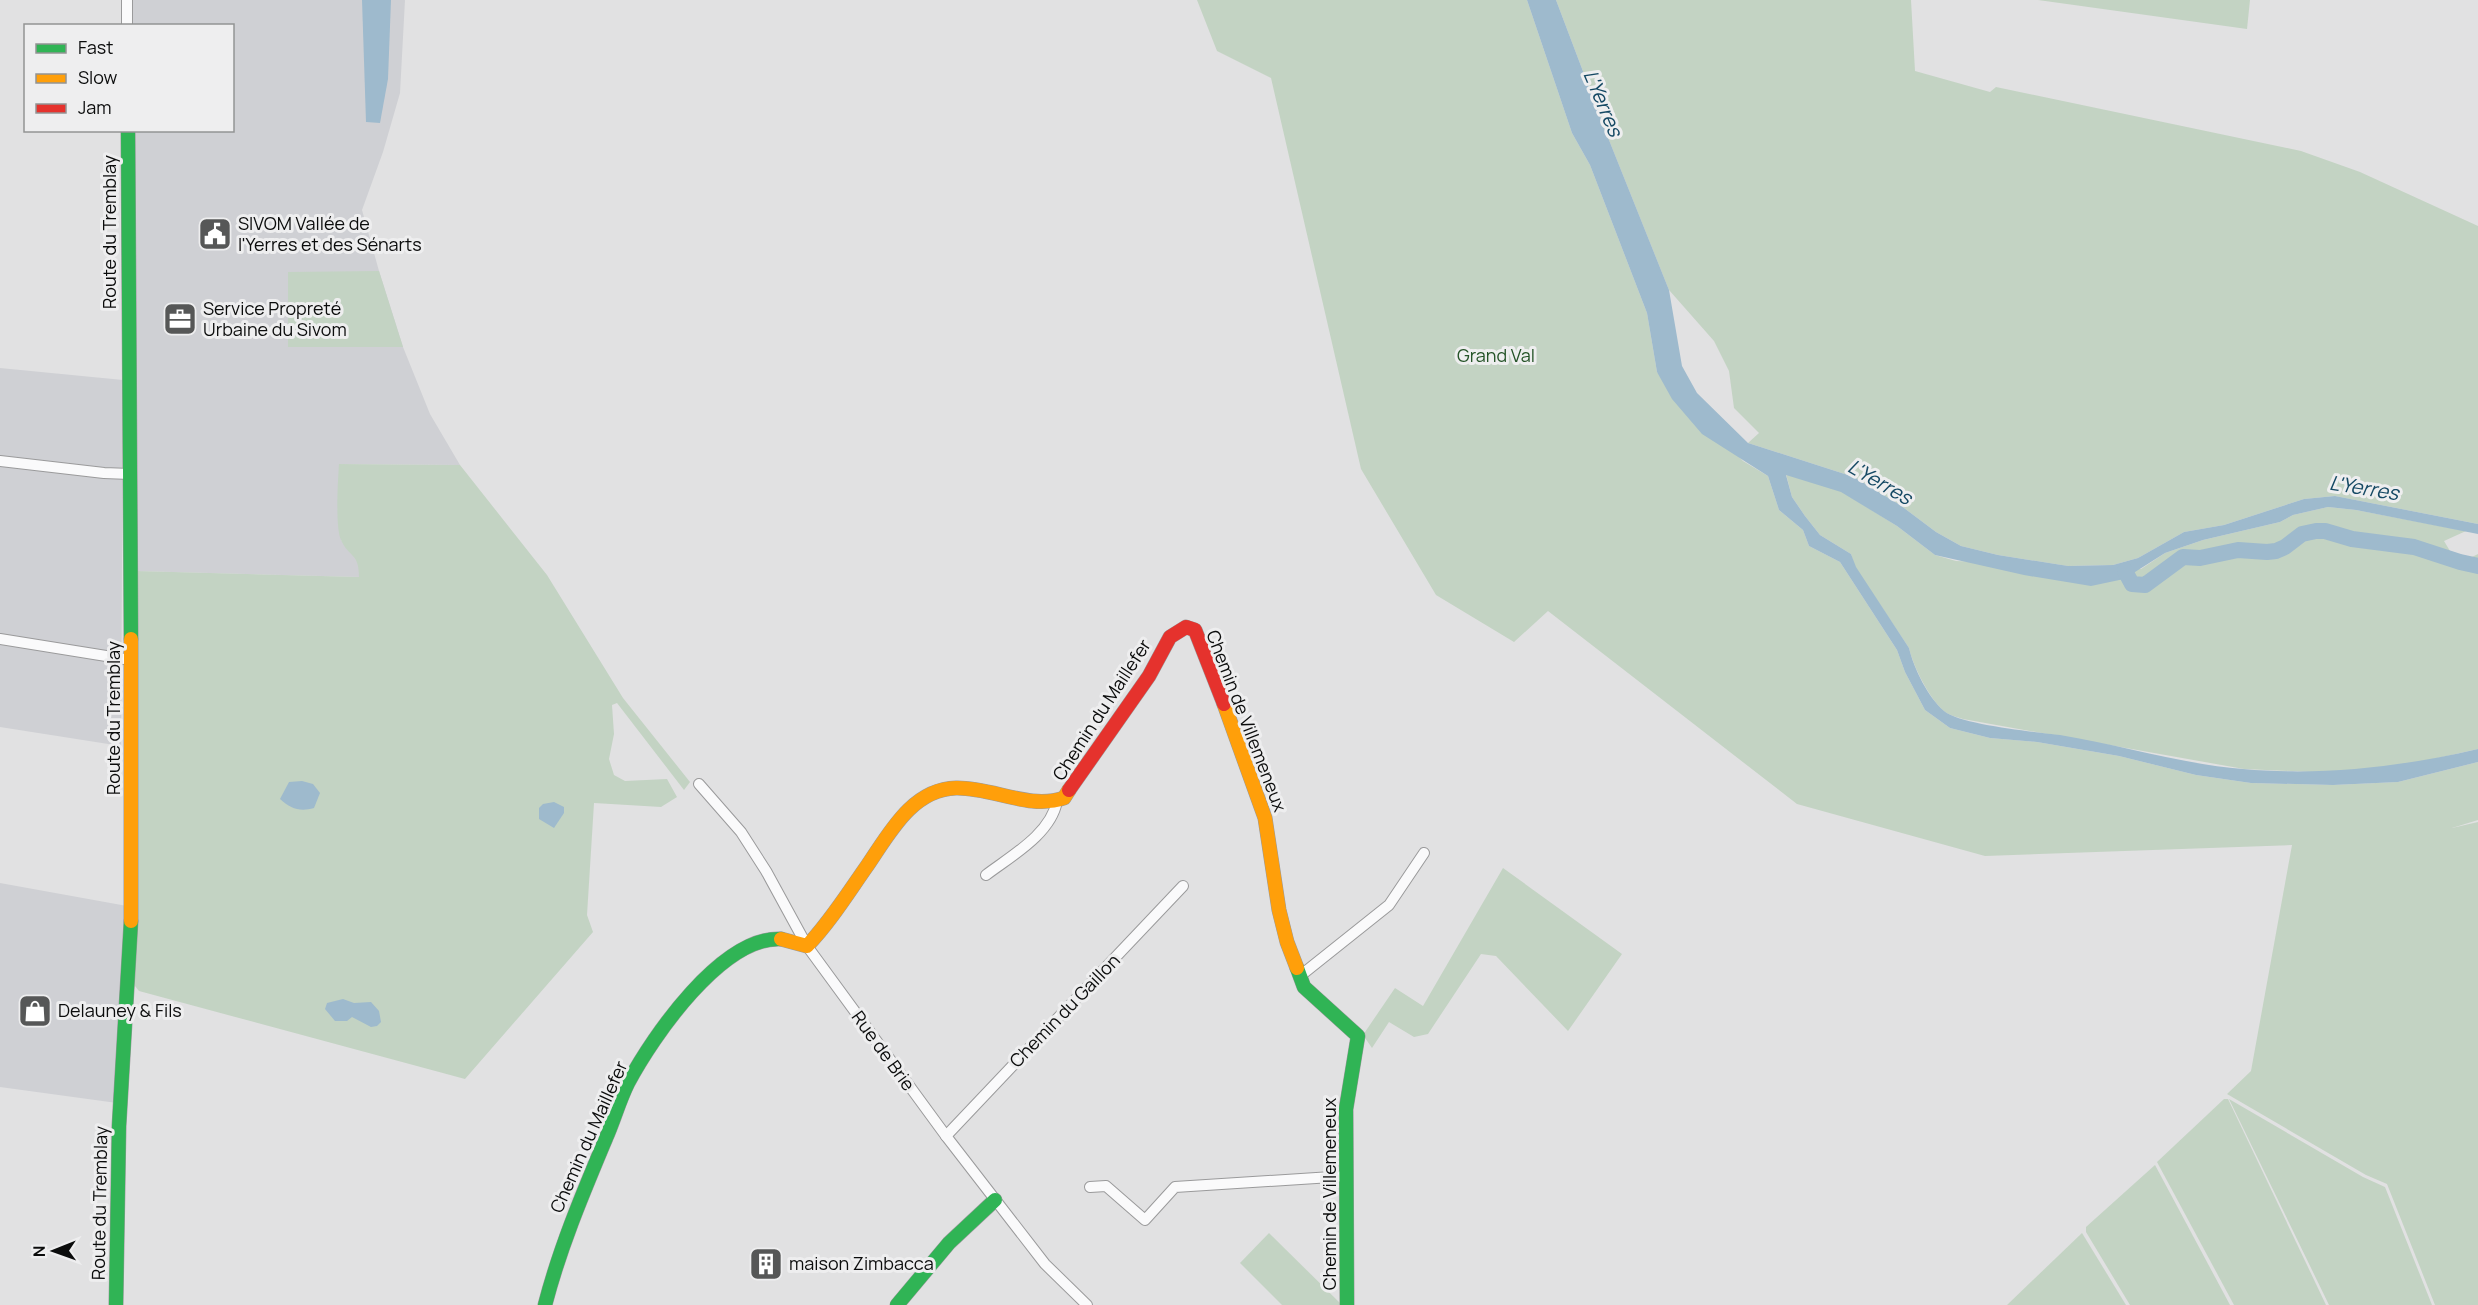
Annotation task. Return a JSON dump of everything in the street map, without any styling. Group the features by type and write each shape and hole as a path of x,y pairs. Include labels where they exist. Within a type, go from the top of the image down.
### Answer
{"street":[{"path":"127,0 127,24"},
{"name":"Route du Tremblay","path":"116,1305 119,1126 132,911 128,132"},
{"path":"0,461 130,474"},
{"name":"Chemin du Maillefer","path":"544,1305 576,1210 628,1084 656,1040 701,984 719,966 754,943 771,939 792,940 807,946 822,930 902,817 919,800 953,788 974,789 1044,801 1057,801 1071,791 1149,676 1170,637 1186,627"},
{"name":"Chemin de Villemeneux","path":"1186,627 1195,630 1200,639 1265,818 1279,910 1287,942 1304,987 1358,1036 1347,1101 1347,1305"},
{"path":"0,639 131,660"},
{"name":"Rue de Brie","path":"699,784 741,832 771,880 807,946 946,1136 1045,1264 1087,1305"},
{"path":"986,875 1038,834 1055,813 1057,801"},
{"path":"1300,976 1389,905 1424,853"},
{"name":"Chemin du Gaillon","path":"946,1136 1183,886"},
{"path":"1090,1188 1106,1186 1145,1220 1175,1187 1347,1176"},
{"path":"897,1305 949,1243 995,1200"}],"shaded area":[{"path":"126,0 405,0 400,93 383,152 362,210 403,347 430,414 460,465 339,464 341,540 358,560 360,577 136,571 128,132 234,132 234,24 127,24"},
{"path":"0,368 123,380 121,746 0,727"},
{"path":"0,883 127,906 117,1103 0,1087"}],"green space":[{"name":"Grand Val","path":"1197,0 1527,0 1572,133 1590,165 1647,313 1657,372 1743,461 1768,476 1779,510 1803,530 1809,546 1840,562 1897,650 1905,672 1925,710 1950,728 1990,738 2037,742 2119,756 2196,775 2251,783 2333,785 2398,782 2478,762 2478,820 2452,828 2478,822 2478,1305 2435,1305 2387,1184 2366,1175 2227,1094 2251,1071 2292,845 1985,856 1797,804 1548,611 1514,642 1436,595 1361,469 1271,78 1217,51"},
{"path":"1556,0 1911,0 1915,71 1990,92 1996,87 2301,151 2360,172 2478,226 2478,524 2335,496 2304,499 2224,525 2184,532 2138,558 2113,565 2068,566 1998,555 1961,546 1854,477 1748,443 1759,433 1734,408 1729,371 1714,341 1669,290"},
{"path":"2038,0 2250,0 2247,29"},
{"path":"379,271 403,347 288,347 288,272"},
{"path":"339,464 460,465 547,575 623,698 690,782 684,790 617,703 612,705 614,734 609,759 614,775 625,781 667,779 677,797 661,807 594,803 587,915 593,932 465,1079 139,991 135,986 136,571 359,577 357,563 344,546 339,534 337,503"},
{"path":"1786,474 1841,491 1897,526 1935,555 1956,561 2141,569 2165,553 2203,540 2280,522 2293,515 2328,507 2356,510 2466,531 2444,541 2450,551 2470,558 2478,554 2478,749 2420,762 2365,770 2313,772 2244,769 1951,715 1939,707 1928,691 1918,673 1909,648 1855,567 1851,554 1820,535 1792,497"},
{"path":"1503,868 1622,954 1568,1031 1496,956 1481,954 1428,1034 1414,1037 1389,1022 1372,1048 1363,1035 1395,988 1423,1006"},
{"path":"2224,1099 2228,1099 2326,1305 2234,1305 2157,1162"},
{"path":"2229,1099 2363,1177 2385,1187 2432,1305 2329,1305"},
{"path":"2155,1165 2230,1305 2130,1305 2086,1232 2086,1227"},
{"path":"1269,1233 1341,1305 1282,1305 1240,1263"},
{"path":"2082,1233 2126,1305 2007,1305"}],"water":[{"path":"362,0 391,0 388,79 380,123 366,122"},
{"path":"1527,0 1556,0 1669,290 1682,366 1697,393 1748,443 1854,477 1961,546 1998,555 2068,566 2113,565 2138,558 2184,532 2224,525 2304,499 2335,496 2478,524 2478,534 2356,510 2328,507 2293,515 2280,522 2203,540 2165,553 2124,579 2091,586 2024,575 1935,555 1897,526 1841,492 1786,475 1792,497 1820,535 1851,554 1856,567 1909,648 1914,665 1927,690 1944,711 1953,716 1982,724 2083,739 2220,767 2273,771 2361,768 2420,761 2478,749 2478,762 2398,782 2333,785 2251,783 2196,775 2119,756 2037,742 1990,738 1950,728 1925,710 1905,672 1897,650 1840,562 1809,546 1803,530 1779,510 1768,476 1702,434 1672,399 1657,372 1647,313 1590,165 1572,133"},
{"path":"302,781 313,784 320,793 314,808 296,809 280,799 289,782"},
{"path":"554,802 564,807 564,813 554,828 539,819 539,808 543,804"},
{"path":"343,999 354,1003 371,1002 379,1011 381,1022 371,1027 352,1017 347,1021 335,1021 325,1009 327,1003"}],"waterway":[{"path":"2125,571 2132,584 2145,585 2183,557 2200,558 2238,550 2276,551 2302,534 2316,531 2325,531 2352,539 2414,547 2478,566"}],"traffic: fast":[{"path":"128,132 131,639"},
{"path":"116,1305 119,1126 131,921"},
{"path":"545,1305 565,1241 625,1090 639,1063 672,1016 713,971 736,954 759,942 781,939"},
{"path":"1297,968 1304,987 1358,1036 1346,1109 1347,1305"},
{"path":"897,1305 949,1243 995,1200"}],"traffic: slow":[{"path":"131,639 131,921"},
{"path":"1224,704 1265,818 1279,910 1287,942 1297,968"},
{"path":"781,939 807,946 838,907 903,815 927,796 940,790 956,788 1024,800 1051,801 1064,798 1069,790"}],"traffic: jam":[{"path":"1069,790 1149,676 1170,637 1186,627 1195,630 1224,704"}],"place":[{"name":"SIVOM Vallée de l'Yerres et des Sénarts","path":"215,234"},
{"name":"Service Propreté Urbaine du Sivom","path":"180,319"},
{"name":"Delauney & Fils","path":"35,1011"},
{"name":"maison Zimbacca","path":"766,1264"}],"water label":[{"name":"L'Yerres","path":"1603,103"},
{"name":"L'Yerres","path":"1880,482"},
{"name":"L'Yerres","path":"2364,488"}]}
